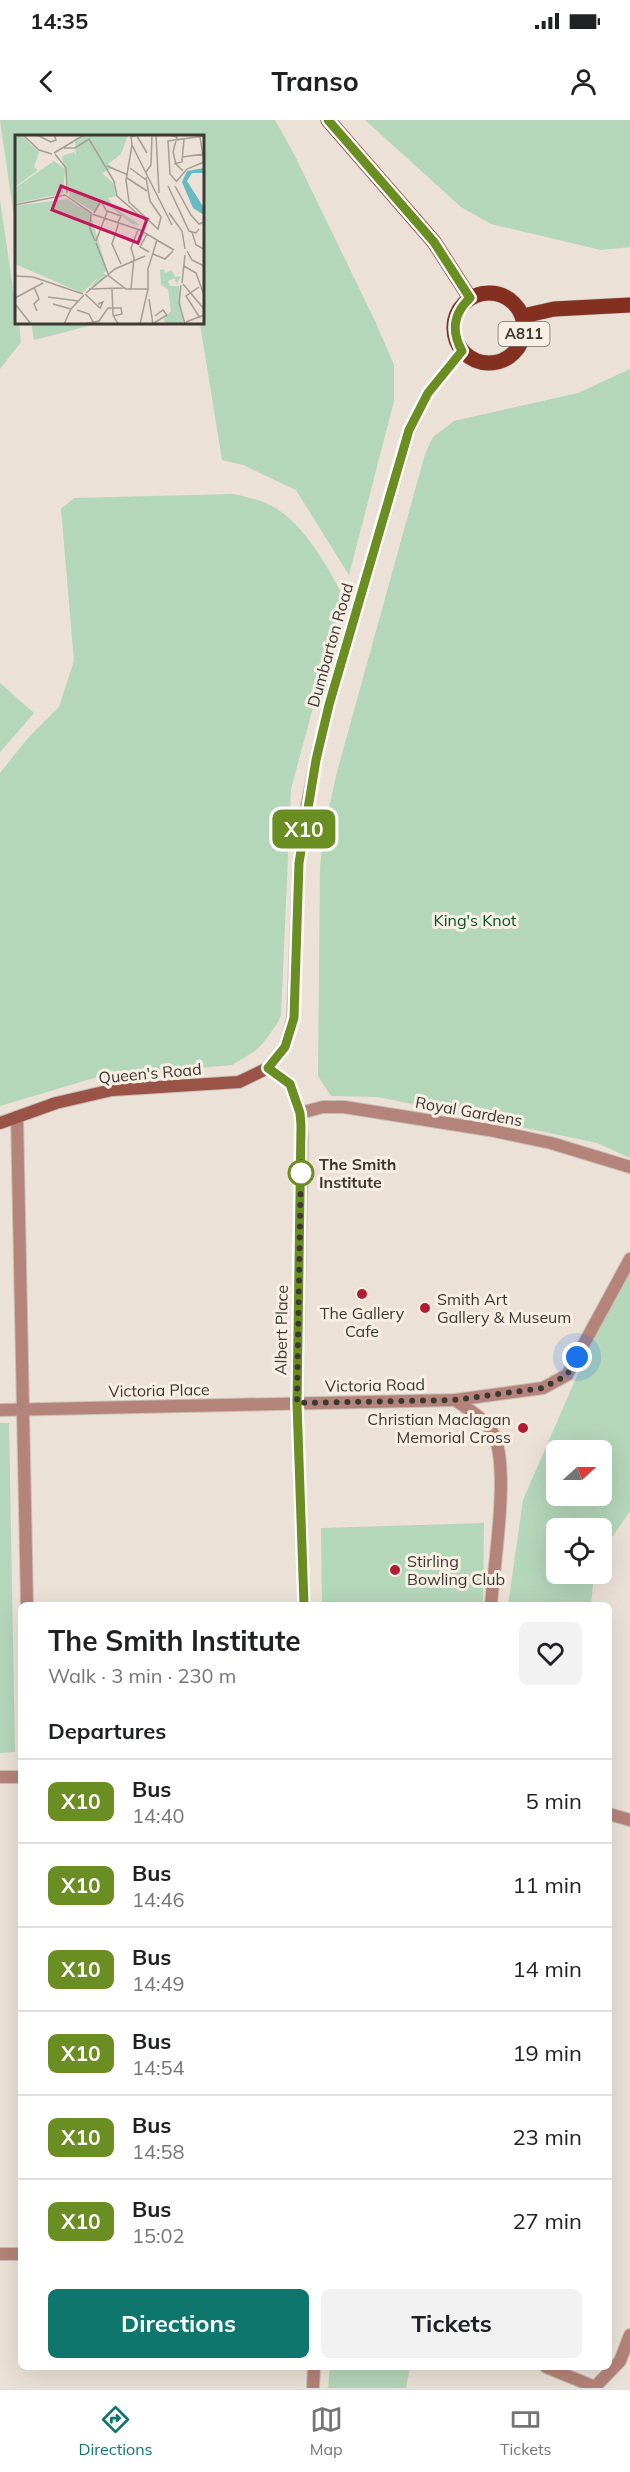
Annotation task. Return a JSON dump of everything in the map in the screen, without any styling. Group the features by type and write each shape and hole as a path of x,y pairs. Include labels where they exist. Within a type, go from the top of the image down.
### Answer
{"main road":[{"path":"328,120 434,242 470,298 456,317 454,329 456,340 462,351"},
{"name":"A811","path":"462,351 470,358 488,364 508,359 517,351 523,340 525,328 523,316 510,299 501,294 490,293 470,298"},
{"name":"A811","path":"523,316 554,309 630,304"},
{"name":"Dumbarton Road","path":"268,1068 285,1047 294,1018 299,863 305,816 329,705 409,430 428,393 462,351"},
{"name":"Queen's Road","path":"0,1123 56,1103 112,1090 231,1084 253,1077 268,1068"}],"street":[{"name":"Albert Place","path":"268,1068 290,1084 300,1113 302,1138 297,1403 304,1602"},
{"name":"Royal Gardens","path":"300,1113 323,1107 344,1107 489,1130 551,1143 630,1167"},
{"path":"17,1117 21,1409 27,1602"},
{"name":"Victoria Road","path":"297,1403 454,1400 543,1388 567,1375 630,1259"},
{"path":"454,1400 475,1414 495,1436 501,1472 491,1602"},
{"name":"Victoria Place","path":"0,1410 297,1403"},
{"path":"0,1777 18,1777"},
{"path":"612,1815 630,1820"},
{"path":"0,2254 18,2254"},
{"path":"553,2370 596,2388 620,2361 630,2335"},
{"path":"313,2388 314,2370"}],"green space":[{"path":"0,120 275,120 294,154 394,365 394,401 349,575 296,490 243,465 222,460 200,324 204,324 204,135 15,135 15,224"},
{"path":"365,120 630,120 630,247 601,250 491,224 461,207"},
{"path":"0,200 15,302 15,324 19,324 21,342 0,369"},
{"path":"31,324 96,324 34,340"},
{"name":"King's Knot","path":"630,369 630,1158 597,1143 422,1106 378,1097 331,1096 318,1076 320,867 324,830 337,772 425,454 433,437 454,421 578,393"},
{"path":"233,494 266,503 282,512 293,522 321,558 343,596 291,789 281,1015 263,1043 255,1051 232,1065 94,1078 0,1106 0,773 28,738 59,707 74,661 61,509 74,498"},
{"path":"0,683 34,713 0,752"},
{"path":"630,1270 630,1511 612,1537 612,1518 546,1518 546,1584 593,1584 591,1602 508,1602 523,1500 546,1447 546,1506 612,1506 612,1440 549,1440 593,1339"},
{"path":"0,1423 9,1423 15,1752 0,1753"},
{"path":"484,1523 483,1602 322,1602 321,1528"},
{"path":"330,2370 409,2370 406,2388 328,2388"}],"bus line":[{"name":"X10","path":"304,1602 297,1403 302,1138 300,1113 290,1084 268,1068 285,1047 294,1018 299,863 305,816 329,705 409,430 428,393 462,351 456,340 454,329 456,317 470,298 434,242 328,120"}],"place":[{"name":"The Smith Institute","path":"301,1173"},
{"name":"The Gallery Cafe","path":"362,1294"},
{"name":"Smith Art Gallery & Museum","path":"425,1308"},
{"name":"Christian Maclagan Memorial Cross","path":"523,1428"},
{"name":"Stirling Bowling Club","path":"395,1570"}],"route":[{"path":"301,1173 301,1162 297,1403 454,1400 543,1388 567,1375 577,1357"}]}
